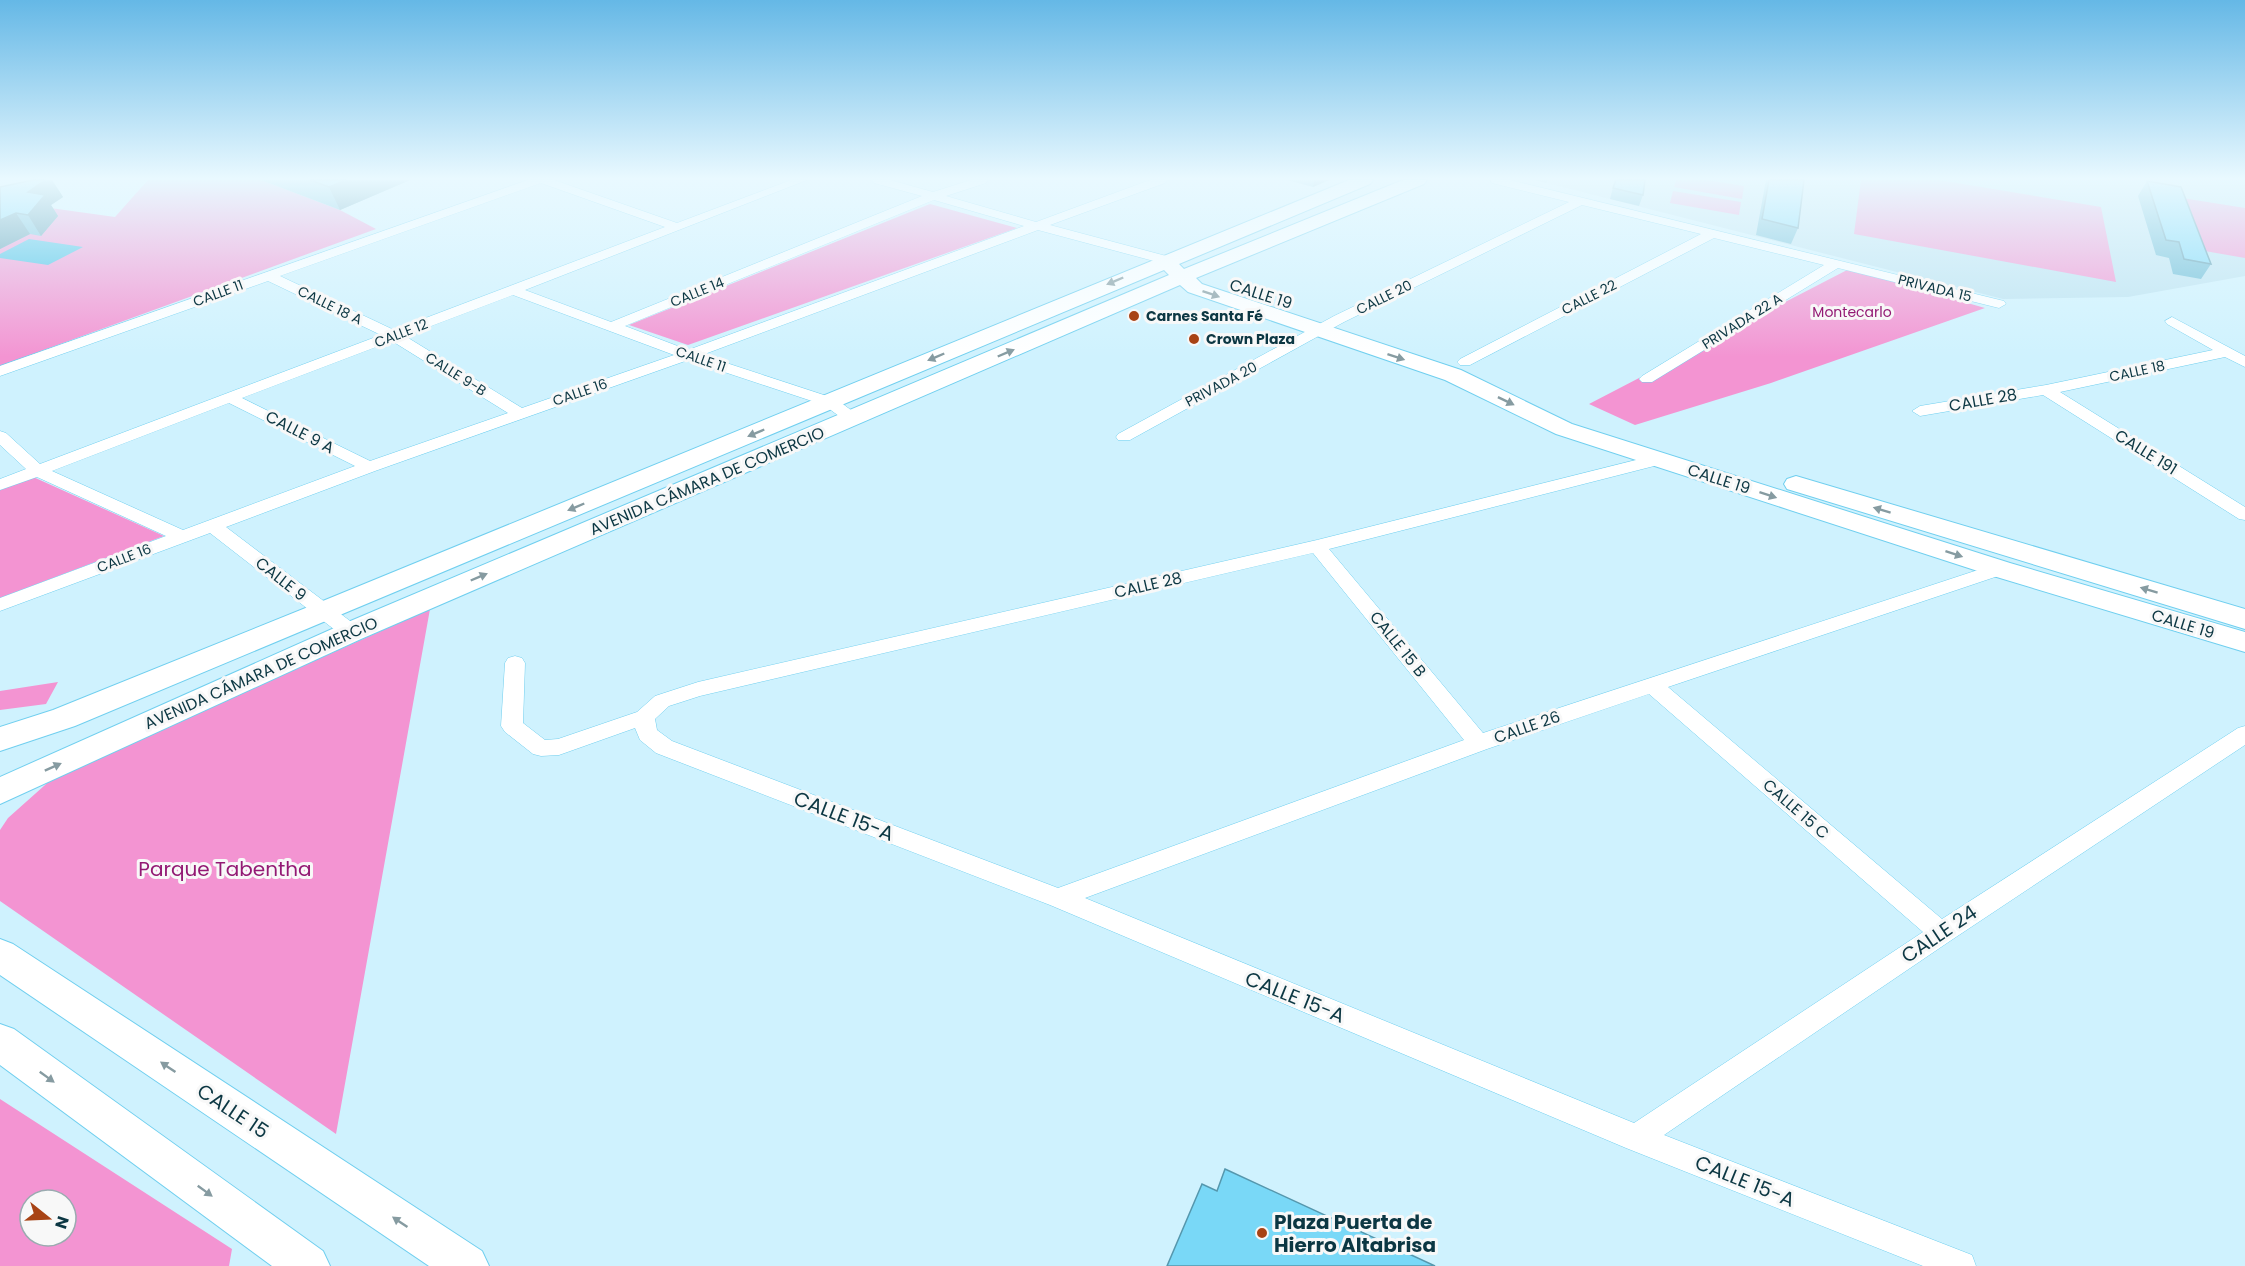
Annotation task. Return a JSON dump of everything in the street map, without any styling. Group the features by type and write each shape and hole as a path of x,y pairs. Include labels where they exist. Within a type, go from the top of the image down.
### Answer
{"main road":[{"name":"AVENIDA CÁMARA DE COMERCIO","path":"0,791 351,632 853,418 1243,239"},
{"name":"AVENIDA CÁMARA DE COMERCIO","path":"0,739 64,718 830,402 1261,239"},
{"name":"CALLE 19","path":"1181,269 1195,288 1465,362 1617,430 2190,614 2245,642"},
{"name":"CALLE 19","path":"1328,325 1453,375 1564,429 1656,460 2000,569 2190,614 2245,619"},
{"name":"CALLE 15","path":"0,955 445,1261"},
{"path":"0,1042 308,1266"}],"street":[{"name":"CALLE 11","path":"0,371 371,239"},
{"name":"CALLE 12","path":"0,485 646,239"},
{"name":"CALLE 14","path":"613,326 827,239"},
{"name":"CALLE 16","path":"0,605 369,467 688,355 1001,239"},
{"path":"1080,239 1181,269"},
{"name":"CALLE 20","path":"1328,325 1503,239"},
{"name":"CALLE 22","path":"1465,362 1701,239"},
{"path":"1738,239 1837,263"},
{"name":"PRIVADA 15","path":"1837,263 1999,304"},
{"name":"PRIVADA 22 A","path":"1647,379 1837,263"},
{"name":"CALLE 18 A","path":"267,275 393,335"},
{"name":"CALLE 11","path":"513,290 688,355 830,402 853,418"},
{"path":"2172,321 2245,362"},
{"name":"PRIVADA 20","path":"1124,437 1328,325"},
{"name":"CALLE 9-B","path":"393,335 519,413"},
{"name":"CALLE 18","path":"2046,390 2227,352"},
{"name":"CALLE 28","path":"1920,411 2046,390"},
{"name":"CALLE 191","path":"2046,390 2245,514"},
{"name":"CALLE 9 A","path":"230,398 369,467"},
{"path":"0,436 38,471 181,536"},
{"name":"CALLE 28","path":"515,663 512,726 541,748 559,747 644,717 662,700 698,689 1317,546 1656,460"},
{"name":"CALLE 9","path":"212,525 351,632"},
{"name":"CALLE 15 B","path":"1317,546 1479,743"},
{"name":"CALLE 26","path":"1058,898 1479,743 2000,569"},
{"name":"CALLE 15 C","path":"1651,684 1941,933"},
{"name":"CALLE 15-A","path":"644,717 647,734 664,747 1058,898 1636,1138 1961,1266"},
{"name":"CALLE 24","path":"1636,1138 1941,933 2245,734"}],"shaded area":[{"path":"1767,239 2245,239 2245,276 2128,297 2003,299"}],"green space":[{"path":"0,239 348,239 0,366"},
{"path":"843,239 986,239 688,345 629,325"},
{"path":"1882,239 2107,239 2116,282"},
{"path":"2195,239 2245,239 2245,258 2199,250"},
{"name":"Montecarlo","path":"1849,269 1985,308 1771,383 1635,425 1589,404"},
{"path":"31,476 164,536 0,598 0,489"},
{"name":"Parque Tabentha","path":"430,609 336,1134 0,901 0,830 8,818 54,777"},
{"path":"58,682 46,704 0,710 0,691"},
{"path":"0,1099 232,1249 229,1266 0,1266"}],"water":[{"path":"29,239 83,247 48,265 0,258 0,254"}],"building":[{"path":"2201,239 2211,264 2184,259 2179,242 2166,240"},
{"name":"Plaza Puerta de Hierro Altabrisa","path":"1225,1169 1435,1266 1167,1266 1202,1184 1217,1191"}],"place":[{"name":"Carnes Santa Fé","path":"1134,316"},
{"name":"Crown Plaza","path":"1194,339"},
{"name":"Plaza Puerta de Hierro Altabrisa","path":"1262,1233"}]}
